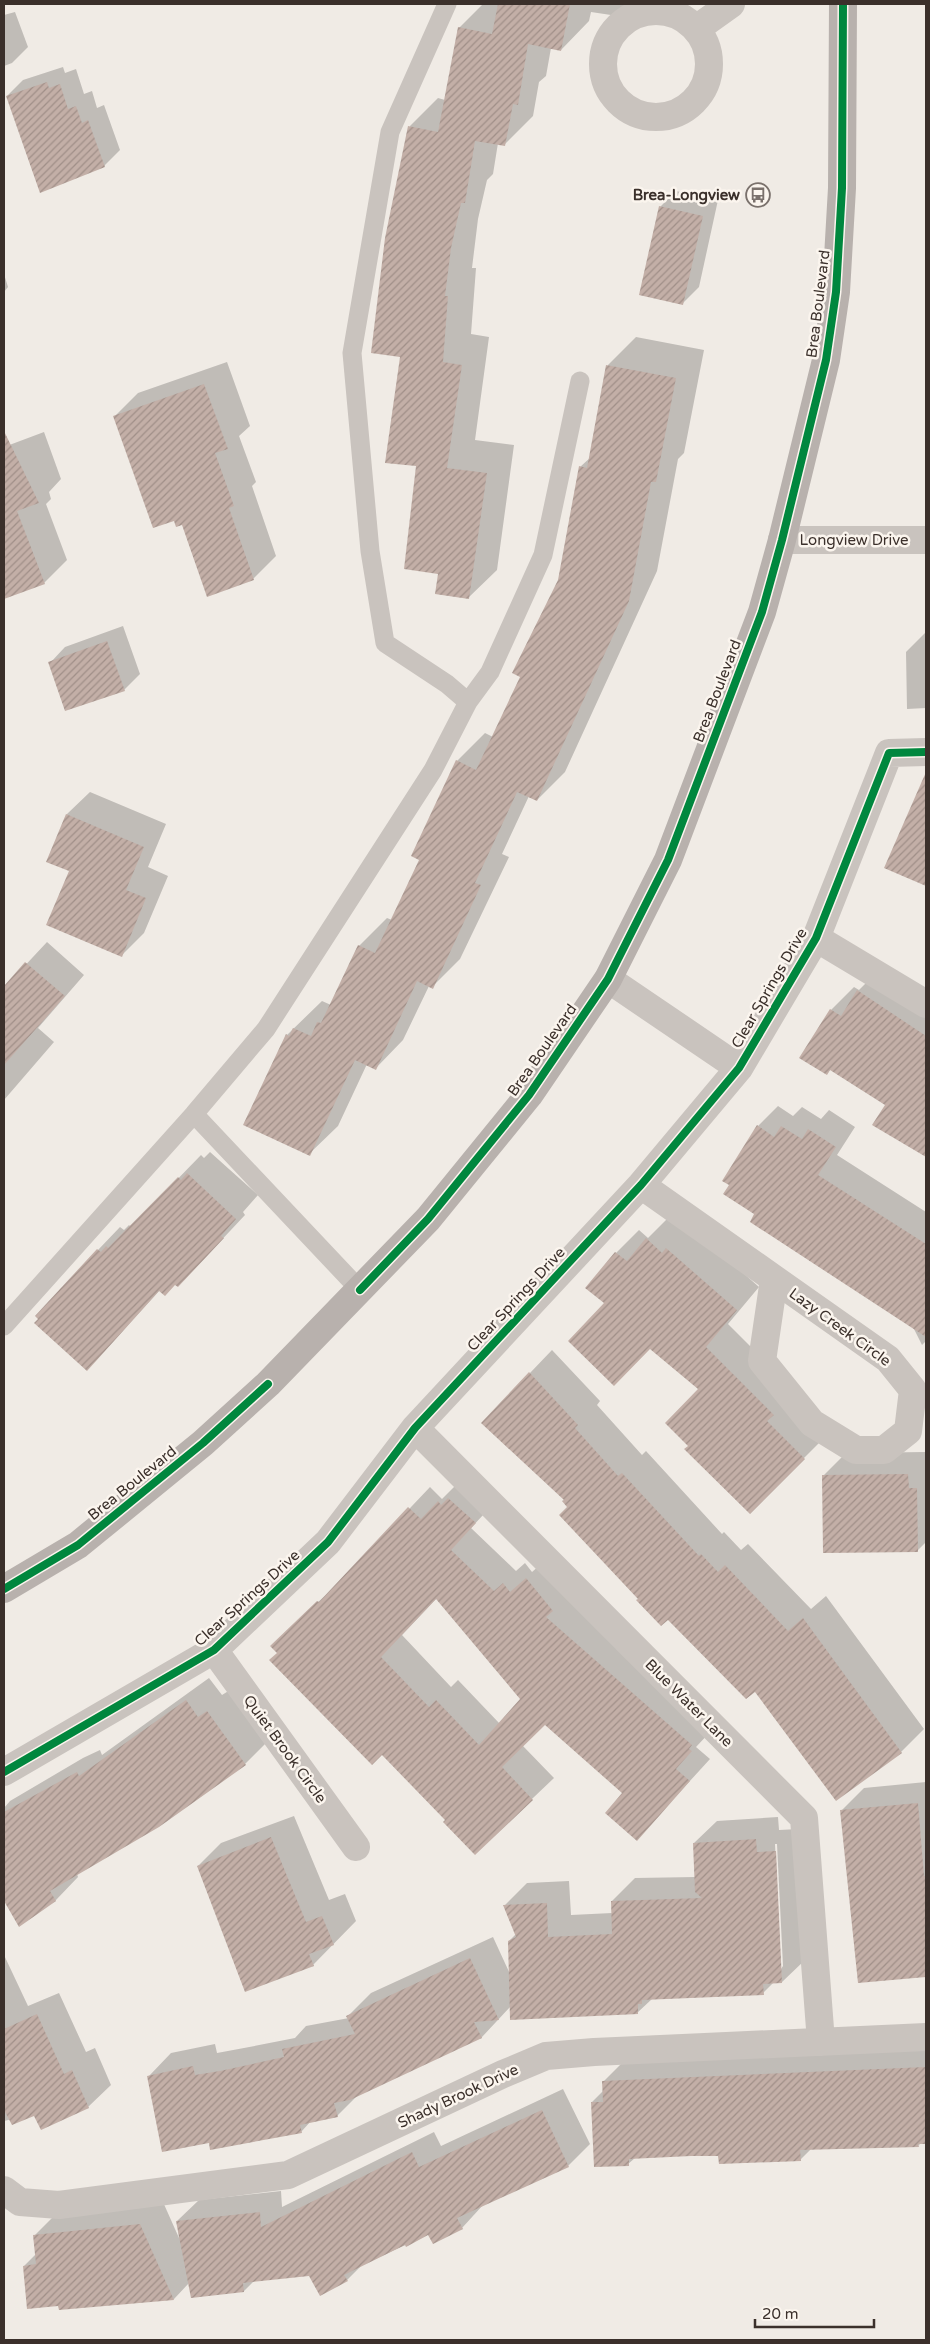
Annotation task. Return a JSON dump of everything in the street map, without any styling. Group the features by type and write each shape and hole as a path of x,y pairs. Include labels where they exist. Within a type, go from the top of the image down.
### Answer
{"main road":[{"name":"Brea Boulevard","path":"4,1589 78,1545 203,1443 268,1384 428,1219 529,1095 608,979 668,860 762,612 782,540 826,360 836,292 842,188 843,4"}],"street":[{"path":"696,29 731,4"},
{"name":"Longview Drive","path":"782,540 926,540"},
{"name":"Clear Springs Drive","path":"4,1772 214,1650 328,1542 415,1428 641,1184 739,1068 816,938 889,753 926,752"},
{"path":"816,938 926,1004"},
{"path":"608,979 739,1068"},
{"name":"Lazy Creek Circle","path":"641,1184 774,1278 888,1359 913,1390 908,1431 884,1450 856,1450 812,1423 762,1361 774,1278"},
{"name":"Blue Water Lane","path":"415,1428 804,1818 821,2042"},
{"name":"Quiet Brook Circle","path":"214,1650 356,1847"},
{"name":"Shady Brook Drive","path":"4,2190 20,2202 59,2205 288,2175 503,2074 546,2056 594,2052 926,2037"}],"lane":[{"path":"447,4 390,132 352,353 370,551 385,643 447,684 468,702"},
{"path":"4,1326 194,1114 266,1029 433,770 468,702 490,672 543,555 580,381"},
{"path":"194,1114 360,1290"}],"building":[{"path":"498,4 570,4 561,51 528,44 518,105 513,104 505,146 475,141 465,203 461,203 451,248 445,296 448,296 443,362 462,365 447,468 487,473 469,599 435,594 438,574 404,569 416,466 385,463 400,357 371,353 385,238 408,126 438,132 458,27 492,34"},
{"path":"47,82 49,88 60,84 68,109 76,106 82,123 88,120 105,167 40,193 6,96"},
{"path":"659,206 703,216 683,305 639,295"},
{"path":"606,365 676,378 656,482 651,482 629,601 537,801 517,792 475,883 481,885 433,989 417,981 376,1070 355,1060 310,1156 243,1125 286,1034 289,1036 293,1028 311,1036 317,1022 321,1023 358,945 375,953 419,860 411,856 456,760 476,770 520,677 512,673 558,580 579,466 587,468"},
{"path":"204,384 228,449 215,453 234,506 229,508 254,580 207,597 182,525 176,527 174,521 153,528 113,416"},
{"path":"4,431 39,503 17,511 45,584 4,599"},
{"path":"107,641 125,691 65,711 48,662"},
{"path":"926,772 926,886 884,868"},
{"path":"66,814 144,847 126,890 146,898 122,957 46,925 69,871 46,862"},
{"path":"25,962 65,996 4,1065 4,986"},
{"path":"857,990 926,1036 926,1157 872,1125 885,1105 830,1070 827,1075 799,1058 830,1009 841,1016"},
{"path":"757,1125 774,1137 781,1126 802,1139 808,1129 836,1147 818,1175 926,1244 926,1337 750,1222 754,1214 723,1194 729,1185 722,1181"},
{"path":"187,1173 236,1219 221,1236 224,1238 178,1287 175,1285 165,1296 159,1291 87,1371 34,1323 38,1319 35,1316 97,1249 101,1252 106,1246 108,1248 178,1177 181,1180"},
{"path":"646,1238 662,1253 666,1248 737,1310 706,1347 774,1415 767,1421 805,1459 750,1514 684,1449 688,1446 665,1423 698,1389 650,1349 614,1386 568,1341 604,1303 585,1288 615,1252 627,1261"},
{"path":"529,1372 578,1425 575,1428 618,1476 622,1473 699,1556 701,1554 718,1572 725,1565 788,1631 803,1618 902,1753 836,1801 755,1692 746,1699 668,1620 661,1626 559,1515 567,1507 562,1501 564,1500 481,1423"},
{"path":"908,1474 909,1488 917,1488 918,1552 823,1553 822,1475"},
{"path":"448,1498 476,1523 451,1550 494,1591 503,1583 510,1592 526,1578 553,1611 546,1617 692,1745 689,1749 692,1751 676,1769 690,1781 637,1841 605,1813 622,1793 545,1725 502,1767 533,1800 475,1855 443,1822 445,1820 382,1755 372,1765 269,1660 277,1653 270,1646 317,1601 319,1602 408,1507 421,1519 438,1501 441,1505","holes":["436,1599 520,1699 479,1745 436,1700 429,1707 381,1657"]},
{"path":"186,1700 198,1717 207,1711 246,1765 159,1827 50,1891 56,1901 19,1927 4,1901 4,1812 77,1772 79,1776"},
{"path":"918,1803 924,1876 926,1876 926,1977 858,1983 840,1810"},
{"path":"271,1837 306,1922 322,1916 334,1945 309,1954 314,1966 245,1992 197,1866"},
{"path":"756,1839 757,1852 776,1851 782,1983 763,1984 764,1995 642,2000 642,2004 638,2004 638,2014 510,2020 508,1941 516,1937 503,1905 547,1903 548,1937 612,1934 611,1901 702,1898 695,1892 693,1843"},
{"path":"470,1958 499,2020 474,2022 482,2038 350,2100 334,2103 338,2117 300,2125 302,2133 210,2150 209,2143 162,2152 147,2076 193,2066 195,2075 220,2071 284,2057 282,2049 355,2034 346,2016"},
{"path":"37,2014 64,2074 72,2070 89,2108 41,2130 34,2116 12,2125 4,2110 4,2029"},
{"path":"926,2067 926,2144 918,2144 919,2147 800,2150 801,2161 719,2164 718,2156 691,2156 629,2159 629,2166 594,2167 591,2102 603,2102 602,2081"},
{"path":"542,2110 569,2167 457,2218 463,2229 433,2244 428,2235 406,2247 405,2245 344,2275 348,2281 320,2296 309,2276 243,2283 244,2292 191,2298 176,2221 260,2212 261,2227 412,2152 419,2167"},
{"path":"140,2224 174,2300 59,2310 58,2306 27,2309 23,2266 36,2264 33,2235"}],"cycle path":[{"path":"360,1290 428,1219 529,1095 608,979 668,860 762,612 782,540 826,360 836,292 842,188 843,4"},
{"path":"4,1772 214,1650 328,1542 415,1428 641,1185 739,1068 816,938 889,753 926,752"},
{"path":"4,1589 78,1545 203,1443 268,1384"}],"place":[{"name":"Brea-Longview","path":"758,195"}]}
